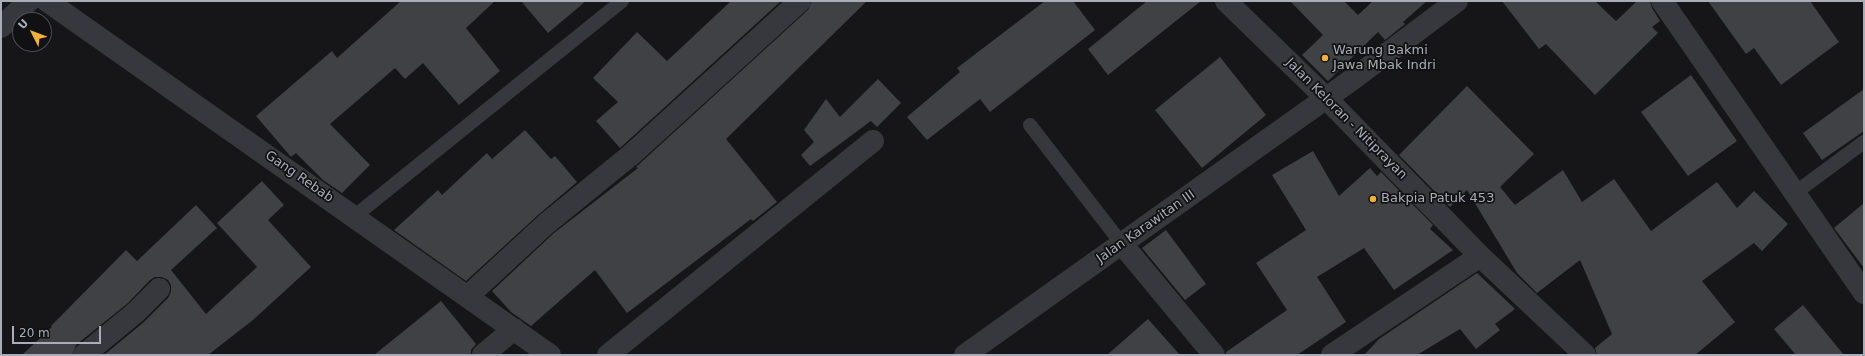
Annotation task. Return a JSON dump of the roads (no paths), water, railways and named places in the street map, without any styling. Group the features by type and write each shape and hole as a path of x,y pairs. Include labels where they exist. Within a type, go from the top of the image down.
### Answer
{"street":[{"path":"1,27 29,1"},
{"name":"Gang Rebab","path":"47,1 355,216 550,355"},
{"path":"468,296 546,224 632,154 800,1"},
{"name":"Jalan Keloran - Nitiprayan","path":"1226,1 1326,98 1480,256 1585,355"},
{"name":"Jalan Karawitan III","path":"965,355 1326,98 1457,1"},
{"path":"1662,1 1864,293"},
{"path":"608,355 873,140"},
{"path":"1122,244 1214,355"},
{"path":"1332,355 1480,256"},
{"path":"84,355 136,312 159,289"},
{"path":"483,355 514,329"}],"lane":[{"path":"355,216 622,1"},
{"path":"1030,125 1122,244"},
{"path":"1795,193 1864,142"}],"place":[{"name":"Warung Bakmi Jawa Mbak Indri","path":"1325,58"},
{"name":"Bakpia Patuk 453","path":"1373,199"}]}
